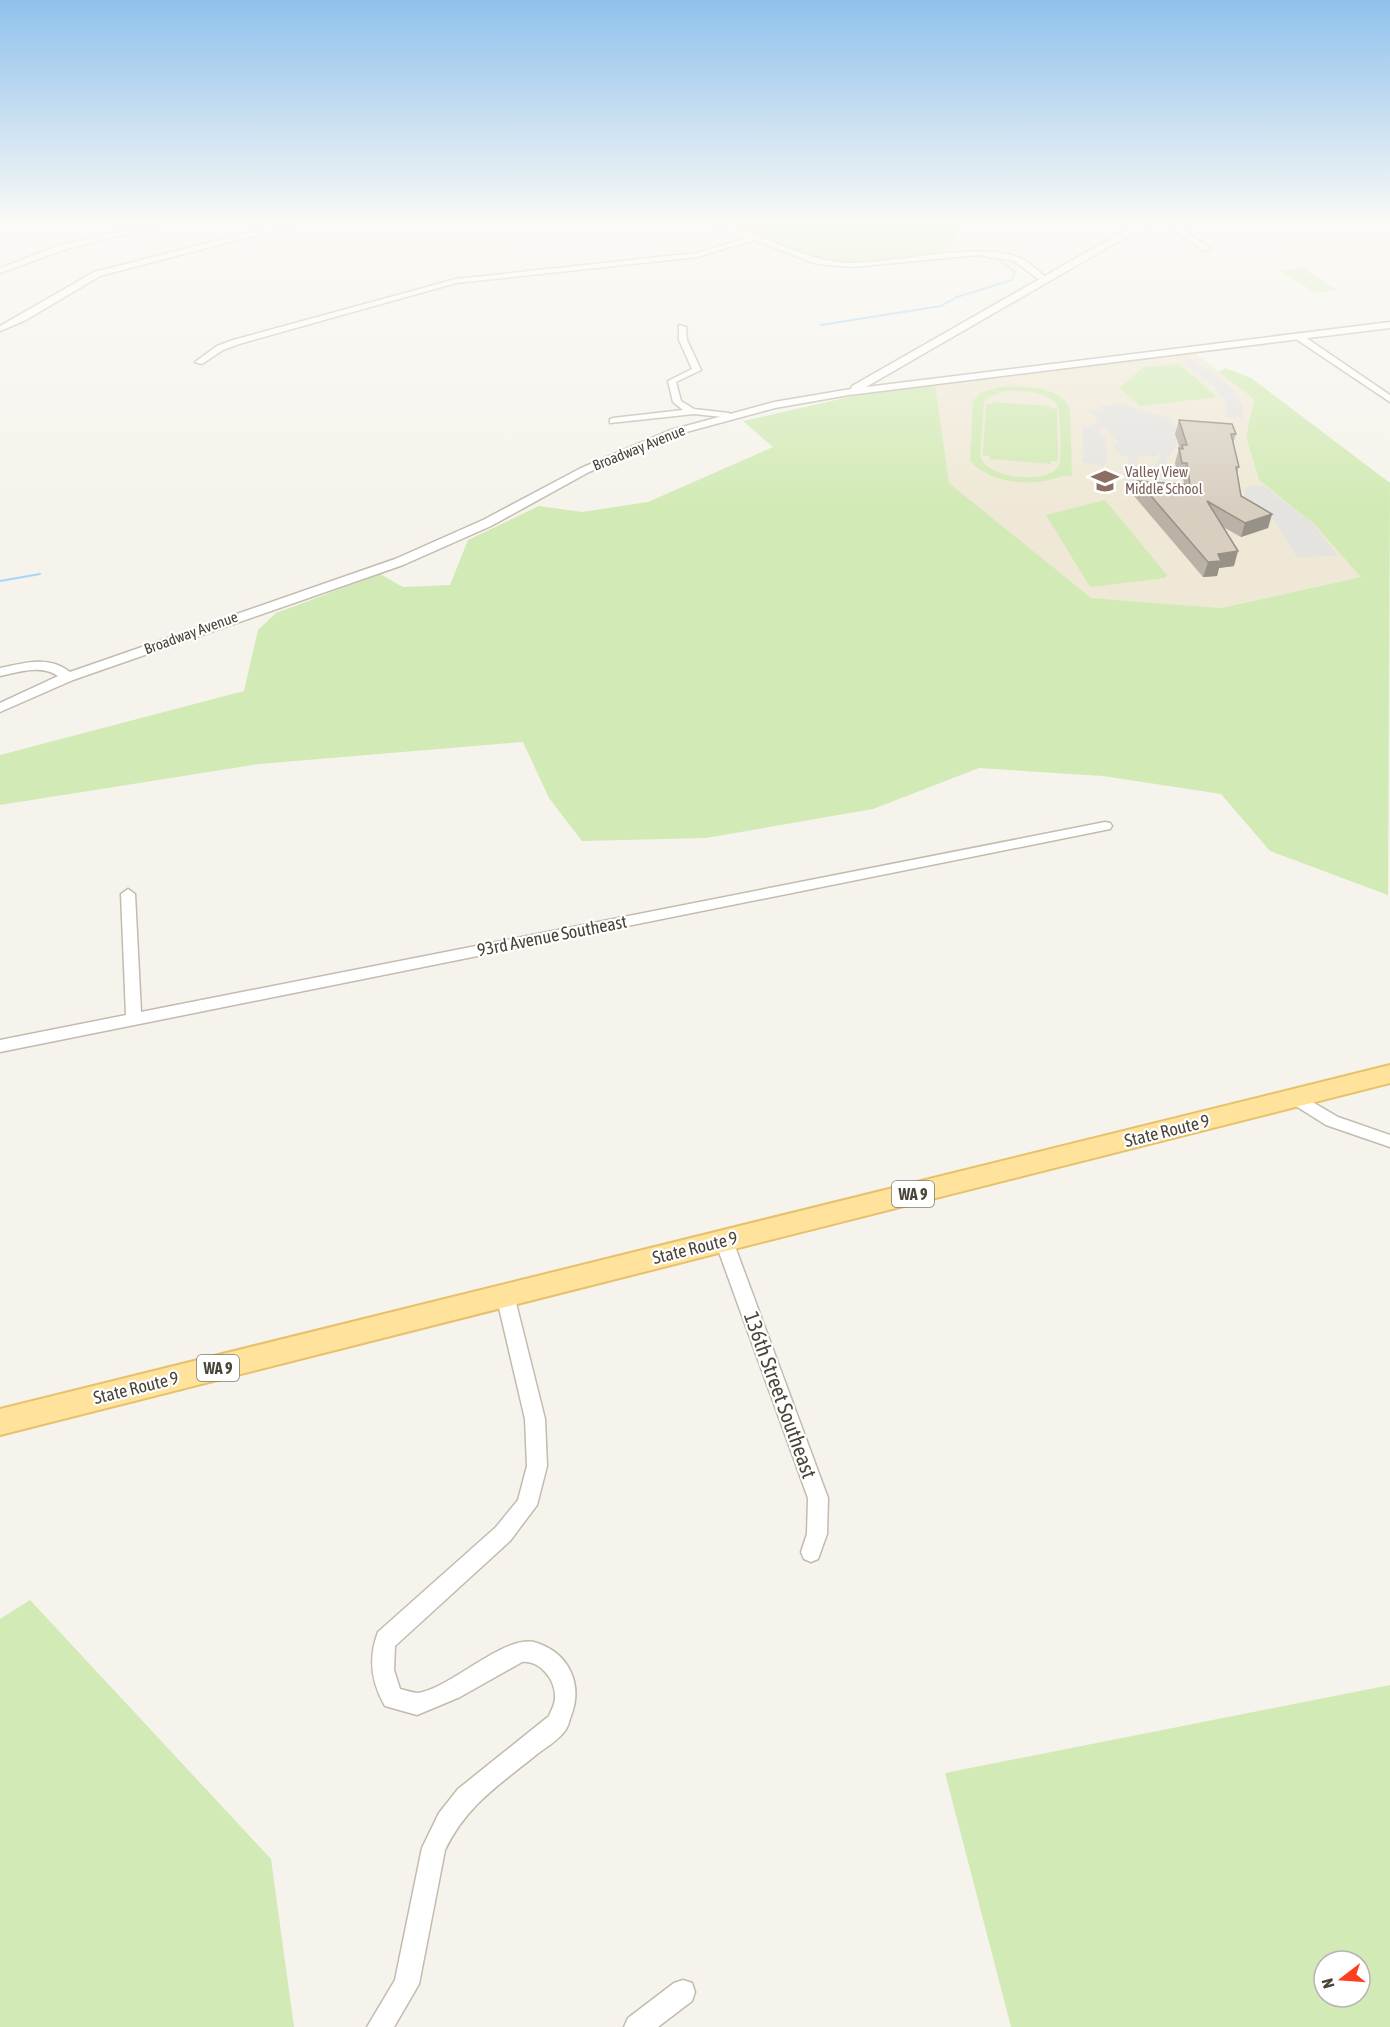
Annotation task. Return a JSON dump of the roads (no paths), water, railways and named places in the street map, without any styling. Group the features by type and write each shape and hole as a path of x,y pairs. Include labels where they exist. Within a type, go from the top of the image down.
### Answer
{"main road":[{"name":"State Route 9","path":"0,1422 1390,1074"}],"street":[{"path":"0,329 24,318"},
{"path":"200,362 220,348 236,342 324,318"},
{"path":"849,392 977,318"},
{"name":"Broadway Avenue","path":"0,708 68,677 399,562 487,524 585,470 675,432 729,416 773,405 849,392 1390,325"},
{"path":"682,327 683,340 697,370 695,373 675,378 672,385 683,409 729,416"},
{"path":"1299,337 1390,399"},
{"path":"613,421 692,412"},
{"path":"0,672 43,664 52,665 68,677"},
{"name":"93rd Avenue Southeast","path":"0,1046 1105,826"},
{"path":"128,894 134,1019"},
{"path":"1297,1099 1332,1121 1390,1141"},
{"name":"136th Street Southeast","path":"724,1241 818,1498 817,1534 811,1552"},
{"path":"380,2027 407,1984 434,1848 447,1821 466,1797 557,1724 566,1700 565,1684 560,1673 551,1662 529,1651 520,1652 452,1689 417,1704 393,1698 385,1687 381,1661 386,1640 503,1534 527,1505 537,1466 535,1419 505,1296"},
{"path":"637,2027 683,1992"}],"waterway":[{"path":"821,325 868,318"},
{"path":"0,581 40,574"}],"place":[{"name":"Valley View Middle School","path":"1105,481"}]}
